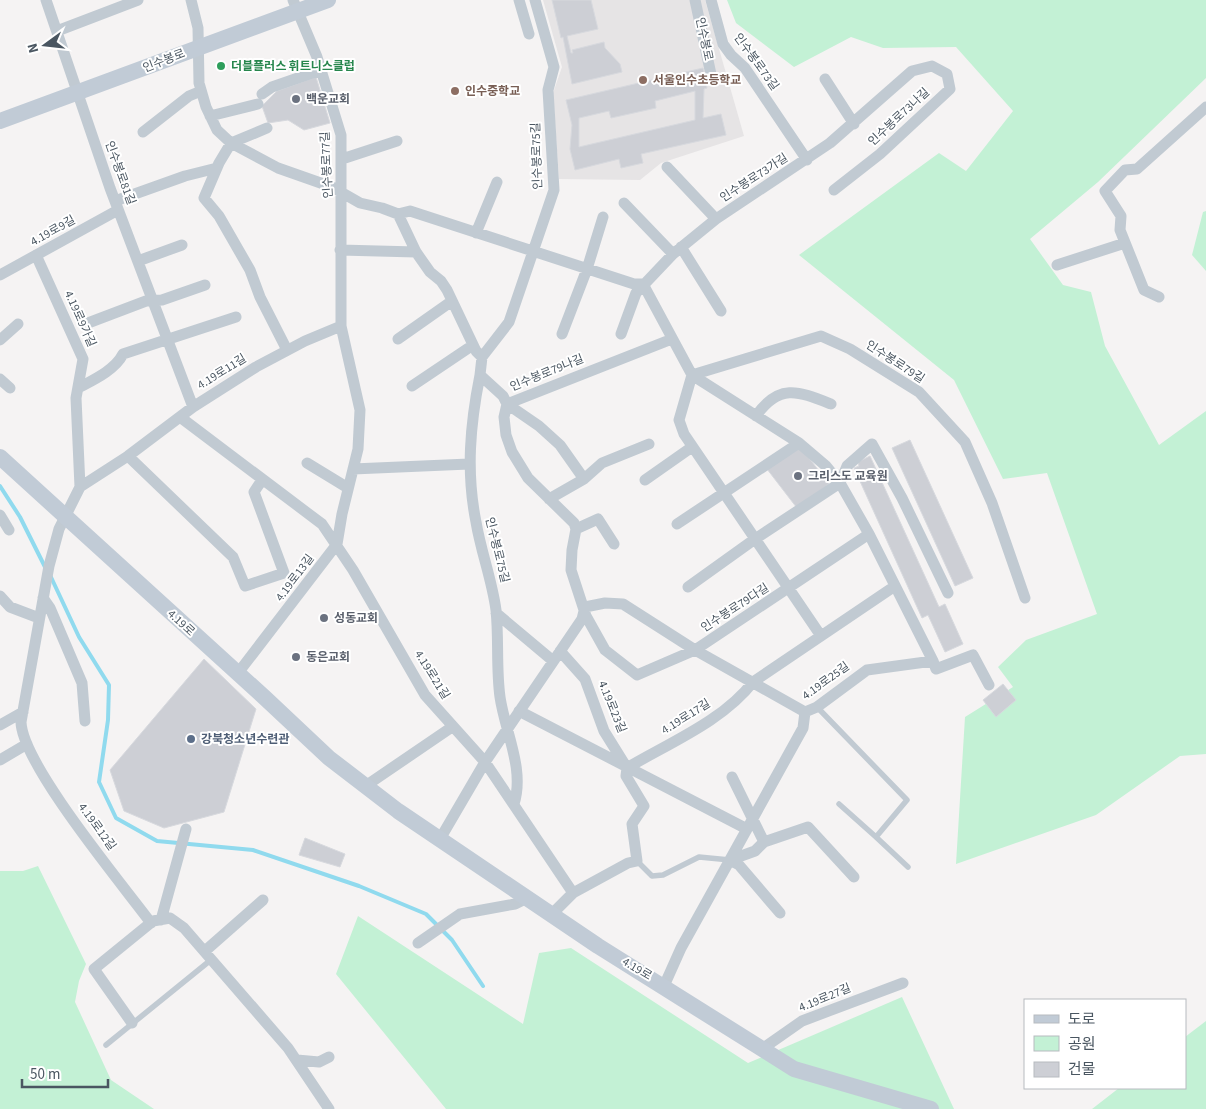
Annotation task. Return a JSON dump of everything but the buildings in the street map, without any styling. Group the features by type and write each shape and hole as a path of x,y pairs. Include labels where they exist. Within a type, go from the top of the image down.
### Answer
{"street":[{"name":"인수봉로81길","path":"46,0 117,206 193,407"},
{"path":"57,31 138,0"},
{"path":"192,0 200,48 199,83 210,116 217,130 231,143 278,168 360,203 398,214 410,211 634,284 643,284"},
{"name":"인수봉로","path":"0,121 200,48 296,5 328,0"},
{"path":"519,0 529,34"},
{"name":"인수봉로75길","path":"508,728 501,699 497,660 496,613 488,567 476,523 469,464 471,426 482,357 509,322 535,252 554,190 548,90 554,67 535,0"},
{"name":"인수봉로","path":"695,0 712,79"},
{"name":"인수봉로73길","path":"711,0 723,44 731,55 745,68 807,160"},
{"name":"인수봉로77길","path":"296,5 321,70 342,134 340,326"},
{"name":"인수봉로73나길","path":"807,160 854,124 912,71 932,66 947,74 950,89 880,154 834,190"},
{"path":"210,116 260,99 272,87 321,70"},
{"path":"824,80 854,124"},
{"path":"143,132 188,96 202,91"},
{"path":"1159,297 1144,290 1120,230 1121,216 1105,191 1125,170 1137,169 1206,107"},
{"path":"267,128 231,143 217,168 204,198 219,216 250,270 260,297 287,350"},
{"path":"342,159 397,141"},
{"name":"인수봉로73가길","path":"643,284 677,250 716,219 807,160"},
{"name":"인수봉로73가길","path":"667,167 716,219"},
{"path":"117,206 185,176 217,168"},
{"path":"476,232 497,182"},
{"path":"624,203 677,250 721,311"},
{"name":"4.19로9길","path":"0,275 117,206"},
{"path":"398,214 416,252 430,272 440,281 473,345 482,357"},
{"path":"562,334 587,269 603,217"},
{"path":"1057,265 1125,243"},
{"path":"138,261 182,245"},
{"path":"340,250 416,252"},
{"name":"4.19로9가길","path":"36,255 83,359 76,398 80,487"},
{"path":"621,334 630,304 643,284"},
{"path":"643,284 692,375 798,443 826,466 840,483 869,534 933,661"},
{"path":"88,323 146,301 162,300 205,285"},
{"path":"398,339 452,302"},
{"path":"78,388 98,378 120,360 123,354 166,338 236,317"},
{"path":"0,340 18,324"},
{"name":"4.19로11길","path":"65,515 80,487 128,456 193,407 256,366 340,326"},
{"name":"4.19로13길","path":"238,673 337,544 358,449 360,410 340,326"},
{"name":"인수봉로79길","path":"692,375 821,336 850,349 919,392 965,442 992,503 1025,598"},
{"name":"인수봉로79나길","path":"506,404 672,339"},
{"path":"412,386 473,345"},
{"path":"480,375 503,396 506,404 504,417 506,435 512,452 528,478 574,524 576,529 571,570 585,606 586,616 605,650 637,675 695,650"},
{"name":"인수봉로79다길","path":"692,375 680,420 684,434 821,636"},
{"path":"0,379 10,388"},
{"path":"756,416 765,403 781,393 800,392 831,404"},
{"name":"인수봉로79나길","path":"506,404 539,426 560,445 584,479"},
{"name":"4.19로21길","path":"180,417 322,524 337,544 425,695 485,762 573,893"},
{"path":"677,524 798,443"},
{"path":"549,499 584,479 602,464 649,444"},
{"path":"688,587 755,539 840,483 847,466 872,444 902,498 948,593"},
{"path":"645,480 692,447"},
{"path":"128,456 233,557 245,586 284,573 254,492 262,480"},
{"name":"4.19로","path":"0,458 65,515 329,758 364,787 598,946 794,1069 931,1109"},
{"path":"307,463 348,488"},
{"path":"353,469 469,464"},
{"path":"0,515 9,530"},
{"name":"4.19로12길","path":"65,515 59,529 43,598 21,732 52,788 82,832 156,922"},
{"path":"576,529 598,519 614,544"},
{"path":"789,589 869,534"},
{"path":"753,682 895,586"},
{"name":"인수봉로79다길","path":"695,650 789,589"},
{"path":"0,596 10,608 39,618"},
{"path":"43,598 50,608 82,684 85,722"},
{"path":"585,606 605,602 623,604 695,650 806,712"},
{"path":"440,839 485,762 552,660 582,619 585,606"},
{"path":"496,613 552,660"},
{"name":"4.19로23길","path":"560,651 585,679 604,731 627,768 626,776 644,806 632,824 637,861"},
{"name":"4.19로25길","path":"664,986 681,948 803,728 806,712 817,707 867,670 933,661 936,669 974,655 989,685"},
{"name":"4.19로17길","path":"627,768 707,722 746,691 753,682"},
{"path":"519,711 627,768 749,824"},
{"path":"0,725 23,712"},
{"path":"364,787 452,727"},
{"path":"508,728 519,788 514,804"},
{"path":"0,760 26,744"},
{"path":"732,777 749,824 764,842"},
{"path":"730,860 755,851 764,842 808,827 854,877"},
{"path":"156,922 186,830"},
{"path":"730,860 739,865 780,913"},
{"path":"552,914 573,893 628,862 637,861"},
{"path":"418,943 460,914 516,904 528,898"},
{"path":"208,955 263,900"},
{"path":"132,1023 94,969 156,922 170,918 184,928 297,1060 329,1109"},
{"name":"4.19로27길","path":"762,1050 802,1021 903,983"},
{"path":"297,1060 319,1062 329,1057"}],"lane":[{"path":"817,707 907,800 876,837"},
{"path":"839,804 908,867"},
{"path":"637,861 652,876 663,875 699,857 730,860"},
{"path":"106,1045 208,955"}],"shaded area":[{"name":"서울인수초등학교","path":"543,0 705,0 744,136 661,163 640,180 559,179 553,93 562,67"}],"green space":[{"path":"727,0 1206,0 1206,78 1098,182 1030,239 1063,285 1091,292 1105,346 1159,445 1206,411 1206,754 1180,756 1096,815 956,864 965,717 1013,687 998,667 1026,640 1097,614 1047,473 1003,479 954,380 799,255 939,153 966,171 1013,111 956,47 883,48 851,37 794,67 736,23"},
{"path":"1206,211 1206,271 1192,255 1203,212"},
{"path":"38,866 86,964 79,981 75,1002 111,1080 154,1109 0,1109 0,871 23,871"},
{"path":"358,916 523,1024 539,953 571,948 748,1063 902,997 954,1109 446,1109 336,974"},
{"path":"1206,1021 1206,1109 1092,1109 1118,1089 1186,1089 1186,1036"}],"waterway":[{"path":"0,486 20,517 45,567"},
{"path":"50,575 79,637 109,685 108,720 99,782 116,818 157,841 253,850 359,886 426,914 452,940 483,986"}],"place":[{"name":"더블플러스 휘트니스클럽","path":"221,66"},
{"name":"서울인수초등학교","path":"643,80"},
{"name":"인수중학교","path":"455,91"},
{"name":"백운교회","path":"296,99"},
{"name":"그리스도 교육원","path":"798,476"},
{"name":"성동교회","path":"324,618"},
{"name":"동은교회","path":"296,657"},
{"name":"강북청소년수련관","path":"191,739"}]}
